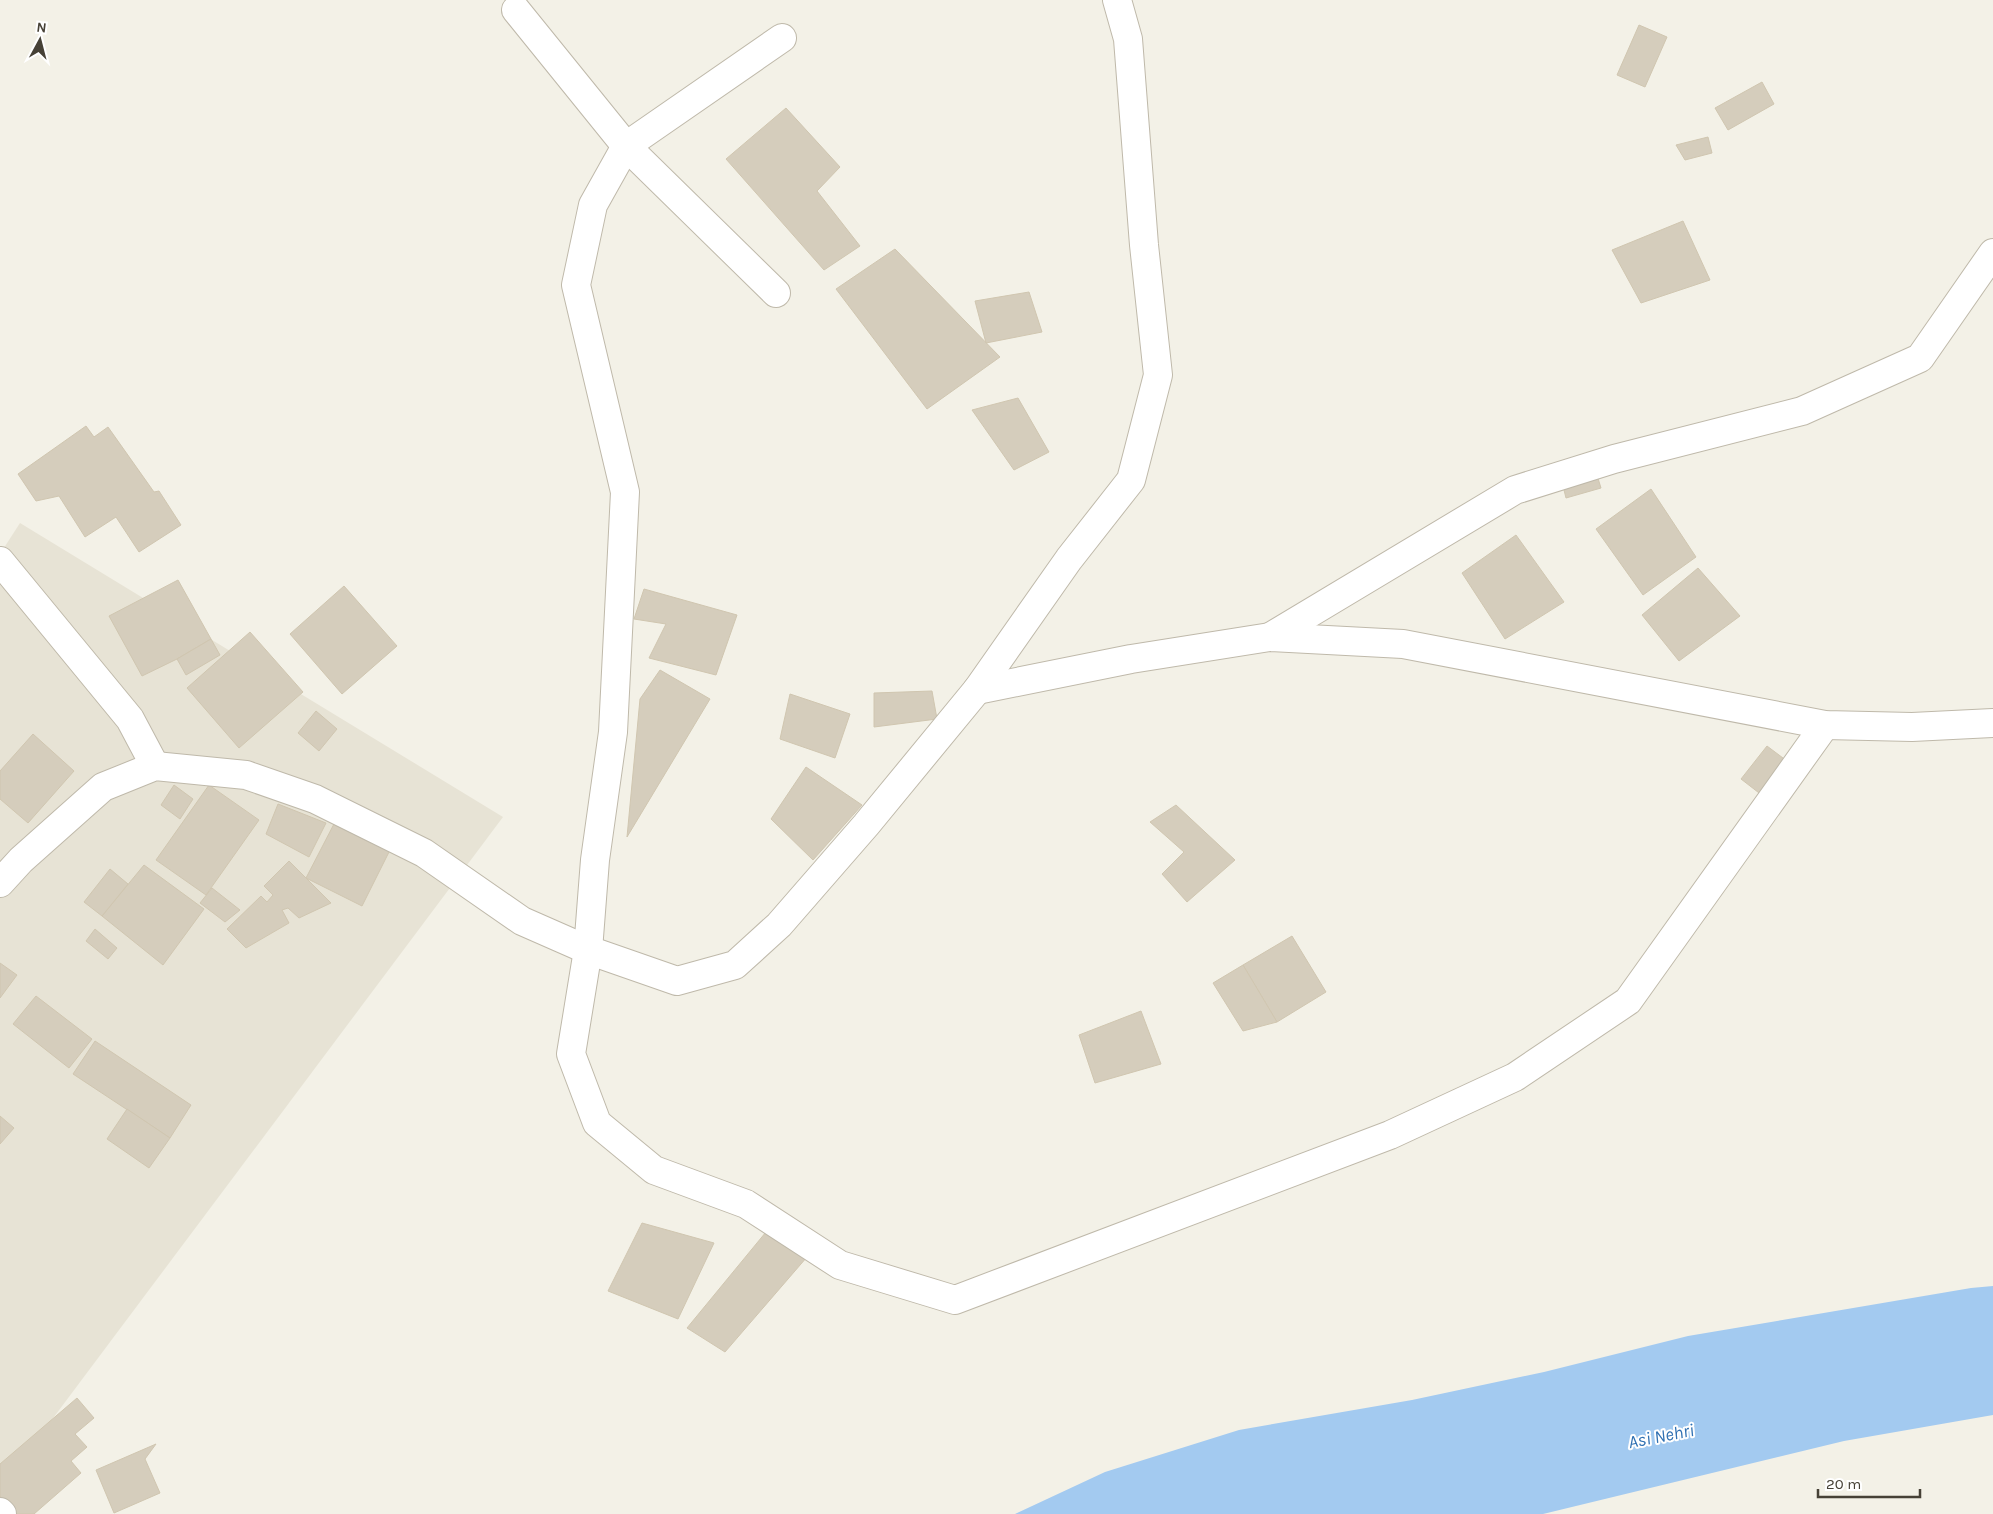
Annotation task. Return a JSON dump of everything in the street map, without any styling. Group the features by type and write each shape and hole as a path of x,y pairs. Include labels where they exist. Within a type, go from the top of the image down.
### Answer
{"street":[{"path":"0,883 21,860 103,787 155,766 246,775 315,799 424,853 522,921 588,950 677,981 735,965 779,925 866,825 977,690 1069,559 1131,480 1158,374 1144,246 1128,39 1117,0"},
{"path":"516,10 626,146 776,293"},
{"path":"782,38 626,146 593,205 576,285 625,492 613,732 595,860 588,950 571,1054 597,1123 654,1170 746,1204 840,1265 955,1300 1390,1135 1515,1077 1628,1001 1825,725"},
{"path":"1270,637 1515,490 1614,459 1802,411 1920,358 1993,253"},
{"path":"0,561 130,719 155,766"},
{"path":"977,690 1131,659 1270,637 1403,644 1825,725 1912,727 1993,723"}],"shaded area":[{"path":"20,523 503,817 0,1489 0,554"}],"water":[{"name":"Asi Nehri","path":"1993,1286 1993,1415 1844,1441 1543,1514 1015,1514 1105,1472 1239,1430 1412,1400 1544,1372 1688,1336 1971,1288"}],"building":[{"path":"1639,25 1667,37 1645,87 1617,75"},
{"path":"1762,82 1774,104 1728,130 1715,108"},
{"path":"786,108 840,167 817,191 860,246 824,270 726,159"},
{"path":"1708,137 1712,153 1685,160 1676,145"},
{"path":"1683,221 1710,280 1641,303 1612,250"},
{"path":"895,249 1000,357 927,409 836,289"},
{"path":"1029,292 1042,332 986,343 975,301"},
{"path":"1018,398 1049,452 1014,470 972,410"},
{"path":"86,426 94,437 108,427 154,492 159,491 181,525 139,552 116,517 85,537 59,496 36,501 18,474"},
{"path":"1596,472 1601,488 1566,498 1562,482"},
{"path":"1651,489 1696,557 1643,595 1596,529"},
{"path":"1516,535 1564,602 1505,639 1462,573"},
{"path":"1698,568 1740,616 1679,661 1642,615"},
{"path":"178,580 211,639 177,659 142,676 109,616"},
{"path":"344,586 397,646 342,694 290,634"},
{"path":"644,589 737,615 716,675 649,658 666,624 634,619"},
{"path":"250,632 303,692 239,748 187,688"},
{"path":"211,639 220,655 186,675 177,659"},
{"path":"660,670 710,699 627,837 640,699"},
{"path":"932,691 937,719 874,727 874,693"},
{"path":"790,694 850,714 835,758 780,739"},
{"path":"316,711 337,729 319,751 298,733"},
{"path":"33,734 74,771 28,823 0,799 0,771"},
{"path":"1767,746 1787,761 1763,796 1741,779"},
{"path":"806,767 862,805 813,860 771,819"},
{"path":"174,785 193,799 180,819 161,805"},
{"path":"209,785 259,820 206,895 156,860"},
{"path":"278,804 326,823 309,857 266,834"},
{"path":"1176,805 1235,860 1187,902 1162,874 1184,852 1150,822"},
{"path":"335,822 390,850 362,906 306,878"},
{"path":"289,861 331,903 299,918 288,908 282,910 289,923 246,948 227,929 261,896 267,902 273,895 264,886"},
{"path":"144,865 204,909 163,965 102,916"},
{"path":"110,869 128,884 102,916 84,902"},
{"path":"212,888 240,910 225,922 200,903"},
{"path":"95,929 117,948 108,959 86,941"},
{"path":"1292,936 1326,992 1277,1022 1243,965"},
{"path":"0,963 17,975 0,998"},
{"path":"1243,965 1277,1022 1243,1031 1213,983"},
{"path":"36,996 92,1039 69,1068 13,1024"},
{"path":"1141,1011 1161,1064 1095,1083 1079,1035"},
{"path":"95,1041 191,1105 170,1138 73,1074"},
{"path":"127,1109 170,1138 149,1168 107,1139"},
{"path":"0,1116 14,1128 0,1144"},
{"path":"642,1223 714,1243 678,1319 608,1291"},
{"path":"766,1232 807,1257 725,1352 687,1328"},
{"path":"77,1398 94,1418 75,1434 87,1447 71,1461 81,1473 34,1514 16,1514 0,1496 0,1464"},
{"path":"156,1444 145,1459 160,1493 114,1513 96,1470"}]}
